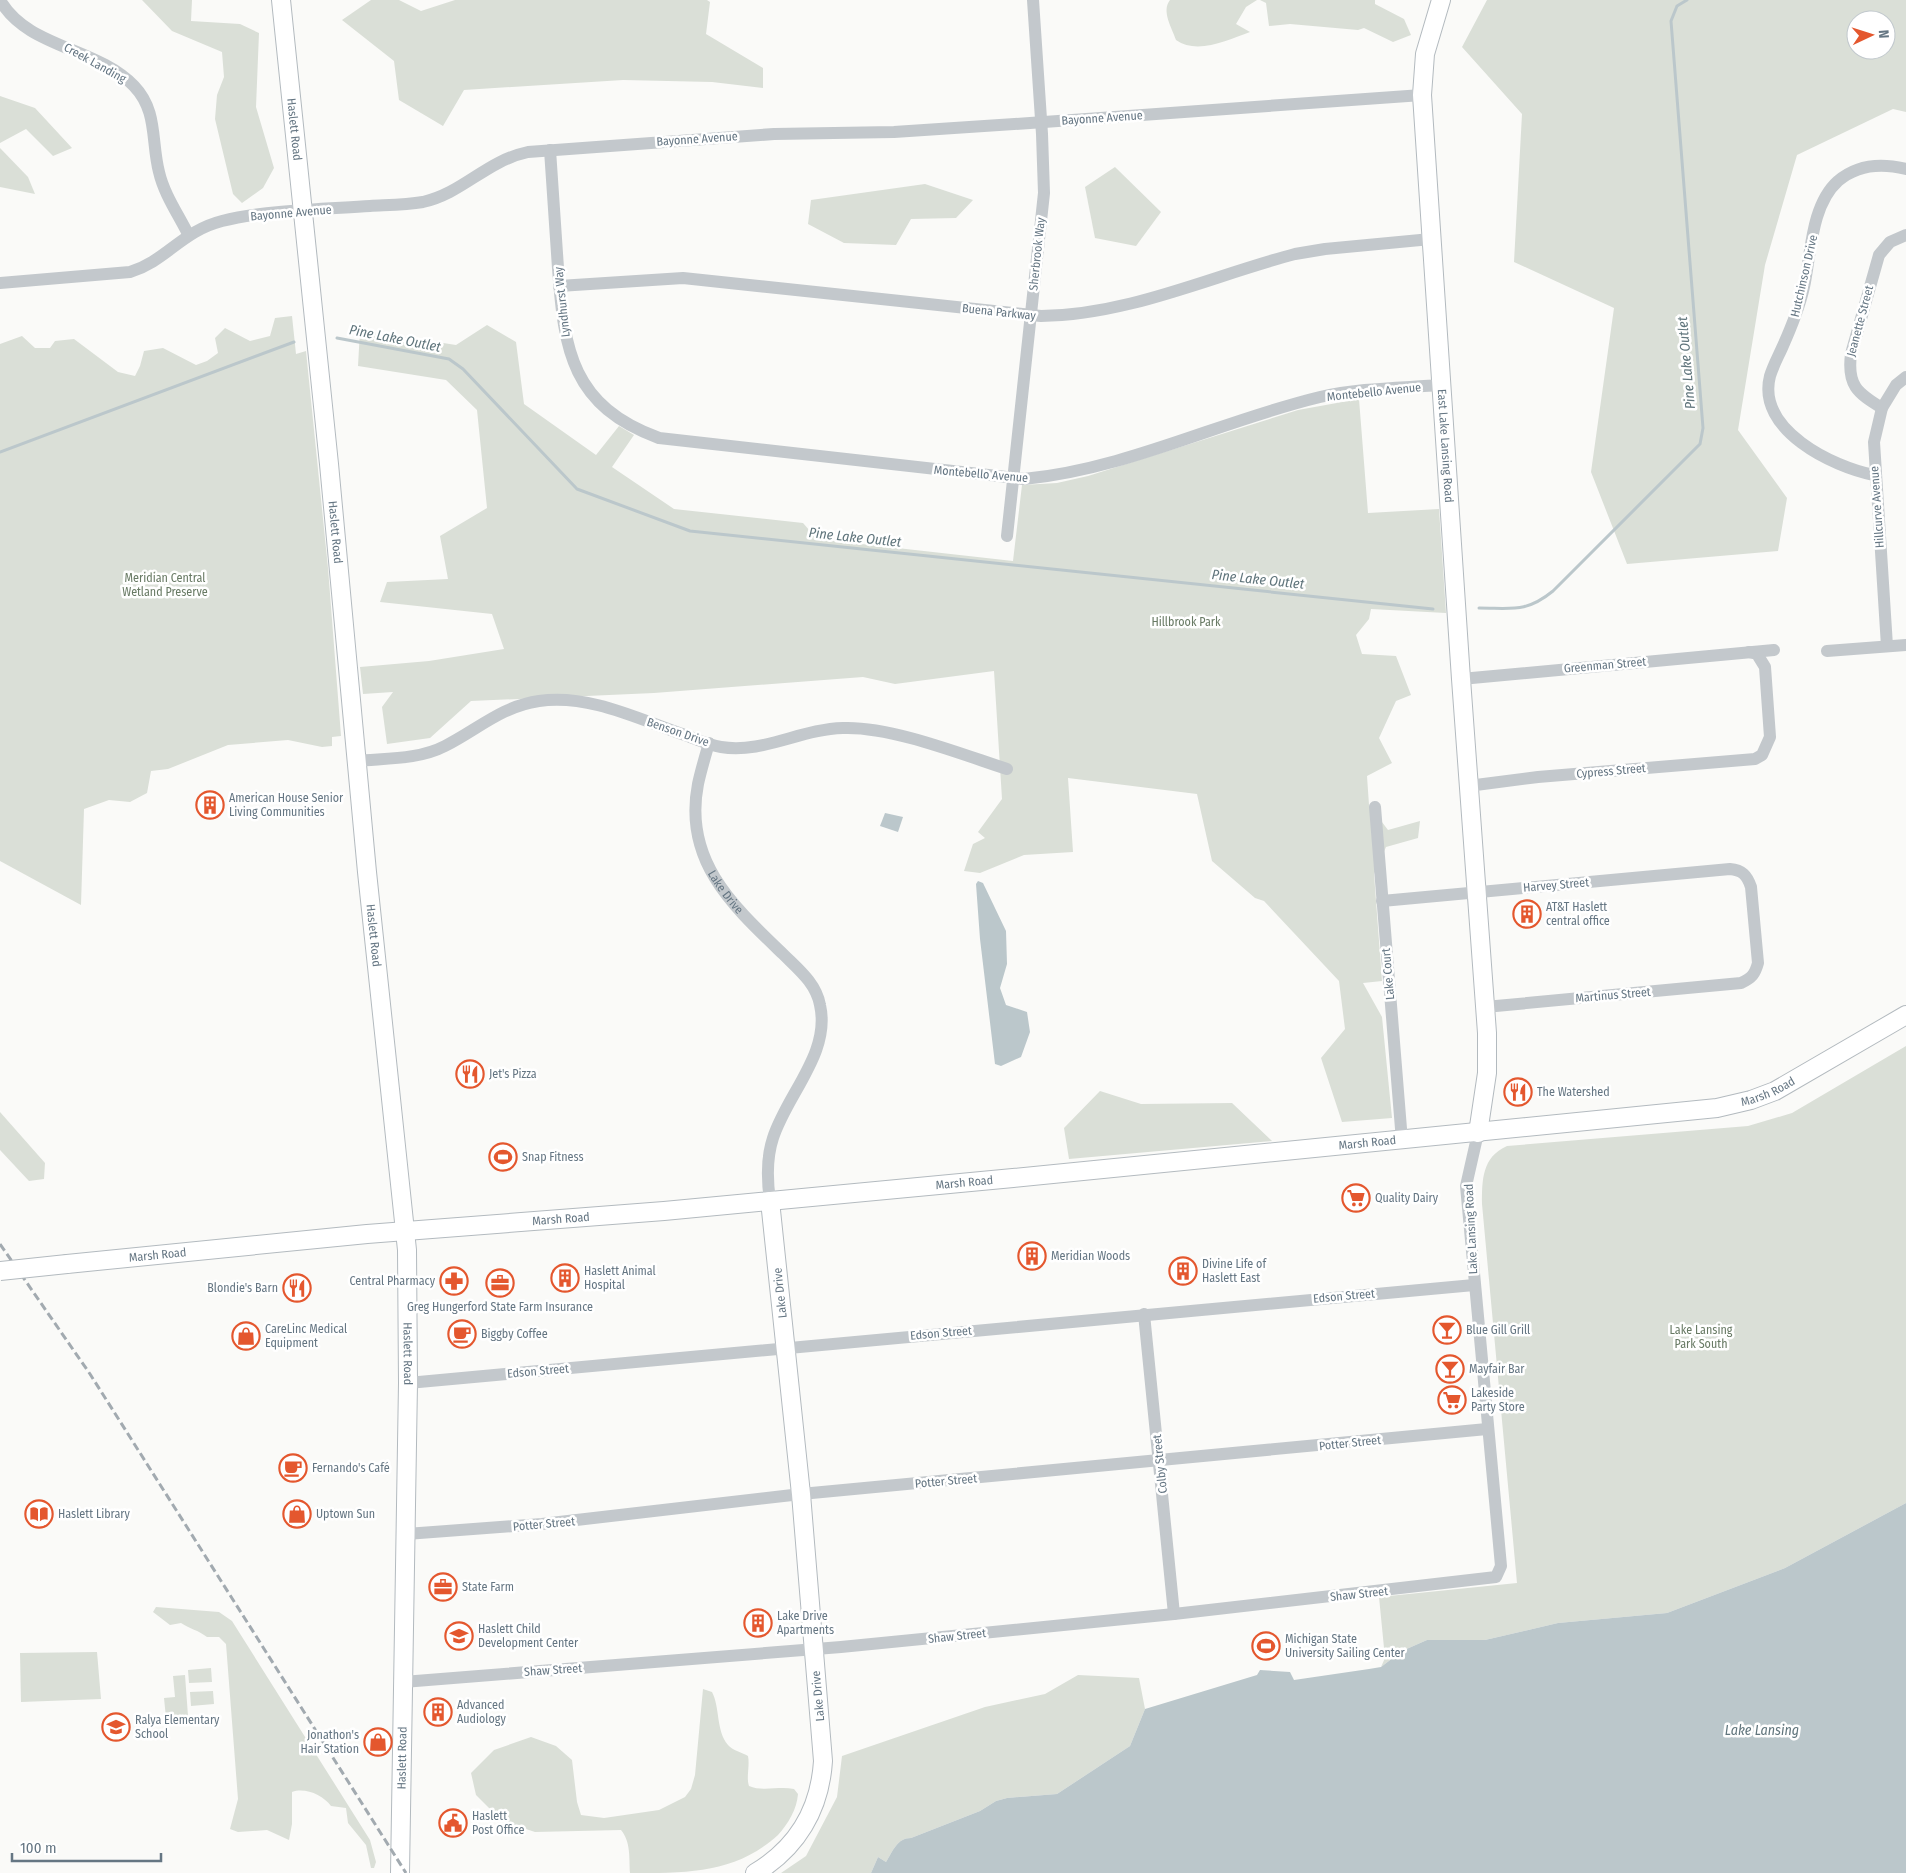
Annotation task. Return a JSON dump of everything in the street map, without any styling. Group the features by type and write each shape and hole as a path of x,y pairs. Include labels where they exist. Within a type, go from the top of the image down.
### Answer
{"main road":[{"name":"Haslett Road","path":"281,0 356,761 406,1231 408,1382 400,1873"},
{"name":"East Lake Lansing Road","path":"1441,0 1425,54 1422,95 1476,893"},
{"name":"Lake Lansing Road","path":"1476,893 1485,1007 1487,1073 1478,1133"},
{"name":"Marsh Road","path":"0,1271 406,1231 770,1202 1402,1141 1739,1104 1775,1090 1906,1015"},
{"name":"Lake Drive","path":"755,1873 778,1858 797,1837 811,1814 820,1788 823,1747 801,1494 770,1202"}],"street":[{"name":"Creek Landing","path":"0,0 12,16 25,27 118,73 141,95 153,122 161,178 188,234"},
{"name":"Sherbrook Way","path":"1008,536 1044,193 1042,122 1033,0"},
{"name":"Bayonne Avenue","path":"0,283 130,272 149,265 188,234 223,221 424,201 460,186 494,163 510,156 550,150 774,134 894,132 1422,95"},
{"name":"Lyndhurst Way","path":"550,150 559,286 565,340 570,358 590,392 604,407 633,427"},
{"name":"Hutchinson Drive","path":"1874,476 1833,462 1794,437 1776,415 1769,387 1770,376 1795,316 1802,293 1816,222 1828,193 1837,182 1847,175 1867,166 1894,166 1906,169"},
{"name":"Jeanette Street","path":"1882,408 1861,395 1855,387 1849,367 1879,255 1890,242 1906,236"},
{"name":"Buena Parkway","path":"559,286 683,278 1030,315 1060,316 1109,309 1294,254 1341,247 1431,239"},
{"name":"Hillcurve Avenue","path":"1887,646 1874,476 1874,442 1882,408 1896,386 1906,377"},
{"name":"Montebello Avenue","path":"633,427 659,438 674,441 1013,478 1053,476 1081,471 1320,398 1364,391 1441,386"},
{"path":"1827,651 1906,644"},
{"name":"Greenman Street","path":"1461,679 1774,650"},
{"name":"Cypress Street","path":"1468,786 1538,777 1755,759 1762,755 1770,737 1765,667 1757,654 1749,652"},
{"name":"Benson Drive","path":"356,761 425,754 459,739 505,710 525,704 568,699 601,706 709,744 728,748 750,748 826,730 861,728 939,748 1007,769"},
{"name":"Lake Drive","path":"709,744 698,783 696,808 698,834 705,860 718,886 736,908 813,986 822,1011 822,1031 818,1046 773,1138 768,1162 770,1202"},
{"name":"Lake Court","path":"1375,807 1402,1141"},
{"name":"Harvey Street","path":"1382,901 1730,869 1738,870 1748,876 1751,887 1758,963 1751,979 1741,983"},
{"name":"Martinus Street","path":"1485,1007 1741,983"},
{"name":"Lake Lansing Road","path":"1478,1133 1466,1186 1501,1566"},
{"name":"Edson Street","path":"408,1382 1474,1285"},
{"name":"Colby Street","path":"1144,1314 1174,1614"},
{"name":"Potter Street","path":"406,1534 616,1517 801,1494 1487,1429"},
{"name":"Shaw Street","path":"403,1682 814,1650 1174,1614 1492,1579 1499,1574 1501,1566"}],"green space":[{"path":"142,0 192,0 191,21 240,24 259,33 256,107 274,168 263,188 242,203 233,194 215,119 217,95 224,77 222,52 172,31"},
{"path":"371,0 399,0 421,11 455,0 707,0 710,2 706,34 763,68 763,88 712,82 623,80 464,90 443,126 399,100 394,61 342,20"},
{"path":"1170,0 1257,0 1246,7 1236,24 1250,32 1213,45 1193,46 1176,40 1167,14"},
{"path":"1260,0 1375,0 1375,4 1404,19 1411,35 1393,42 1364,28 1358,30 1290,24 1269,26 1266,3"},
{"path":"1487,0 1906,0 1906,112 1893,109 1797,155 1765,265 1738,430 1787,498 1778,551 1627,564 1591,472 1614,308 1514,262 1522,114 1462,47"},
{"path":"0,96 35,108 72,148 53,156 26,129 0,143"},
{"path":"0,148 28,177 35,194 0,187"},
{"path":"1115,167 1161,212 1136,246 1095,238 1085,187"},
{"path":"925,184 973,200 956,218 911,219 896,245 844,243 808,224 811,200"},
{"name":"Meridian Central Wetland Preserve","path":"292,316 296,354 306,351 328,568 341,736 332,737 332,746 322,747 288,740 228,745 168,769 151,771 147,793 130,802 109,800 84,809 81,905 0,861 0,344 22,336 35,348 50,348 55,341 74,339 118,372 135,376 144,351 163,348 196,365 207,361 218,353 215,338 225,328 250,341 270,336 275,318"},
{"name":"Hillbrook Park","path":"487,325 516,342 524,404 596,455 619,426 634,435 612,467 674,509 803,523 817,539 1013,561 1022,485 1057,483 1088,476 1298,410 1359,399 1368,513 1439,509 1446,613 1371,609 1369,619 1356,635 1362,654 1396,656 1411,695 1396,701 1379,738 1392,763 1367,776 1369,805 1388,830 1420,821 1418,838 1386,847 1374,874 1382,981 1363,983 1382,1017 1392,1118 1342,1122 1321,1058 1345,1029 1339,981 1264,901 1255,898 1212,861 1197,794 1068,778 1073,852 1024,855 980,873 964,871 973,844 985,838 978,832 1002,799 994,671 895,684 863,677 654,693 471,701 430,738 387,744 382,707 393,692 363,694 360,667 429,661 504,649 492,614 380,602 387,582 448,579 440,536 487,508 477,410 446,380 358,366 360,330 456,345"},
{"name":"Lake Lansing Park South","path":"1906,1046 1906,1503 1785,1568 1667,1613 1558,1623 1485,1640 1427,1640 1402,1651 1381,1667 1385,1658 1379,1597 1517,1583 1482,1204 1483,1178 1488,1163 1493,1156 1507,1146 1748,1126 1792,1113"},
{"path":"1100,1091 1141,1104 1232,1103 1272,1141 1069,1159 1064,1128"},
{"path":"0,1112 45,1163 44,1179 29,1181 0,1150"},
{"path":"156,1607 219,1612 232,1621 370,1840 376,1862 374,1868 371,1868 366,1845 348,1823 346,1808 331,1806 319,1795 308,1791 292,1792 292,1824 289,1840 267,1830 238,1832 230,1829 238,1799 226,1644 219,1637 207,1637 181,1623 170,1625 153,1612"},
{"path":"97,1652 101,1699 21,1702 20,1653"},
{"path":"211,1668 212,1682 189,1683 188,1670"},
{"path":"185,1675 188,1716 166,1718 164,1698 175,1697 173,1676"},
{"path":"1078,1675 1139,1678 1145,1709 1130,1746 1057,1794 1007,1798 996,1801 980,1811 902,1840 886,1862 878,1857 871,1873 781,1873 806,1856 837,1797 842,1756 985,1707 1045,1694"},
{"path":"703,1689 712,1692 722,1733 728,1745 748,1756 749,1786 760,1789 794,1789 798,1794 794,1811 782,1831 762,1848 746,1857 729,1864 692,1871 630,1873 628,1845 621,1830 535,1832 496,1819 494,1813 476,1795 471,1773 494,1750 531,1737 556,1746 572,1760 577,1802 581,1815 604,1818 659,1810 685,1797 691,1789 695,1775"},
{"path":"213,1691 214,1704 191,1706 190,1692"}],"water":[{"path":"885,813 903,817 898,832 880,826"},
{"path":"978,881 983,883 1006,931 1007,964 1000,988 1006,1005 1027,1012 1030,1032 1021,1057 1001,1066 995,1064 980,939 976,884"},
{"name":"Lake Lansing","path":"1906,1503 1906,1873 871,1873 878,1857 886,1862 902,1840 980,1811 996,1801 1007,1798 1057,1794 1130,1746 1145,1709 1257,1675 1260,1670 1290,1672 1294,1680 1381,1667 1402,1651 1427,1640 1485,1640 1558,1623 1667,1613 1785,1568"}],"waterway":[{"name":"Pine Lake Outlet","path":"1479,608 1518,608 1535,603 1553,591 1700,444 1703,428 1671,21 1677,6 1687,0"},
{"name":"Pine Lake Outlet","path":"337,338 449,359 463,369 577,489 690,531 1433,609"},
{"name":"Pine Lake Outlet","path":"0,452 294,342"}],"railway":[{"path":"0,1244 90,1374 406,1873"}],"place":[{"name":"American House Senior Living Communities","path":"210,805"},
{"name":"AT&T Haslett central office","path":"1527,914"},
{"name":"Jet's Pizza","path":"470,1074"},
{"name":"The Watershed","path":"1518,1092"},
{"name":"Snap Fitness","path":"503,1157"},
{"name":"Quality Dairy","path":"1356,1198"},
{"name":"Meridian Woods","path":"1032,1256"},
{"name":"Divine Life of Haslett East","path":"1183,1271"},
{"name":"Haslett Animal Hospital","path":"565,1278"},
{"name":"Central Pharmacy","path":"454,1281"},
{"name":"Greg Hungerford State Farm Insurance","path":"500,1283"},
{"name":"Blondie's Barn","path":"297,1288"},
{"name":"Blue Gill Grill","path":"1447,1330"},
{"name":"Biggby Coffee","path":"462,1334"},
{"name":"CareLinc Medical Equipment","path":"246,1336"},
{"name":"Mayfair Bar","path":"1450,1369"},
{"name":"Lakeside Party Store","path":"1452,1400"},
{"name":"Fernando's Café","path":"293,1468"},
{"name":"Haslett Library","path":"39,1514"},
{"name":"Uptown Sun","path":"297,1514"},
{"name":"State Farm","path":"443,1587"},
{"name":"Lake Drive Apartments","path":"758,1623"},
{"name":"Haslett Child Development Center","path":"459,1636"},
{"name":"Michigan State University Sailing Center","path":"1266,1646"},
{"name":"Advanced Audiology","path":"438,1712"},
{"name":"Ralya Elementary School","path":"116,1727"},
{"name":"Jonathon's Hair Station","path":"378,1742"},
{"name":"Haslett Post Office","path":"453,1823"}]}
